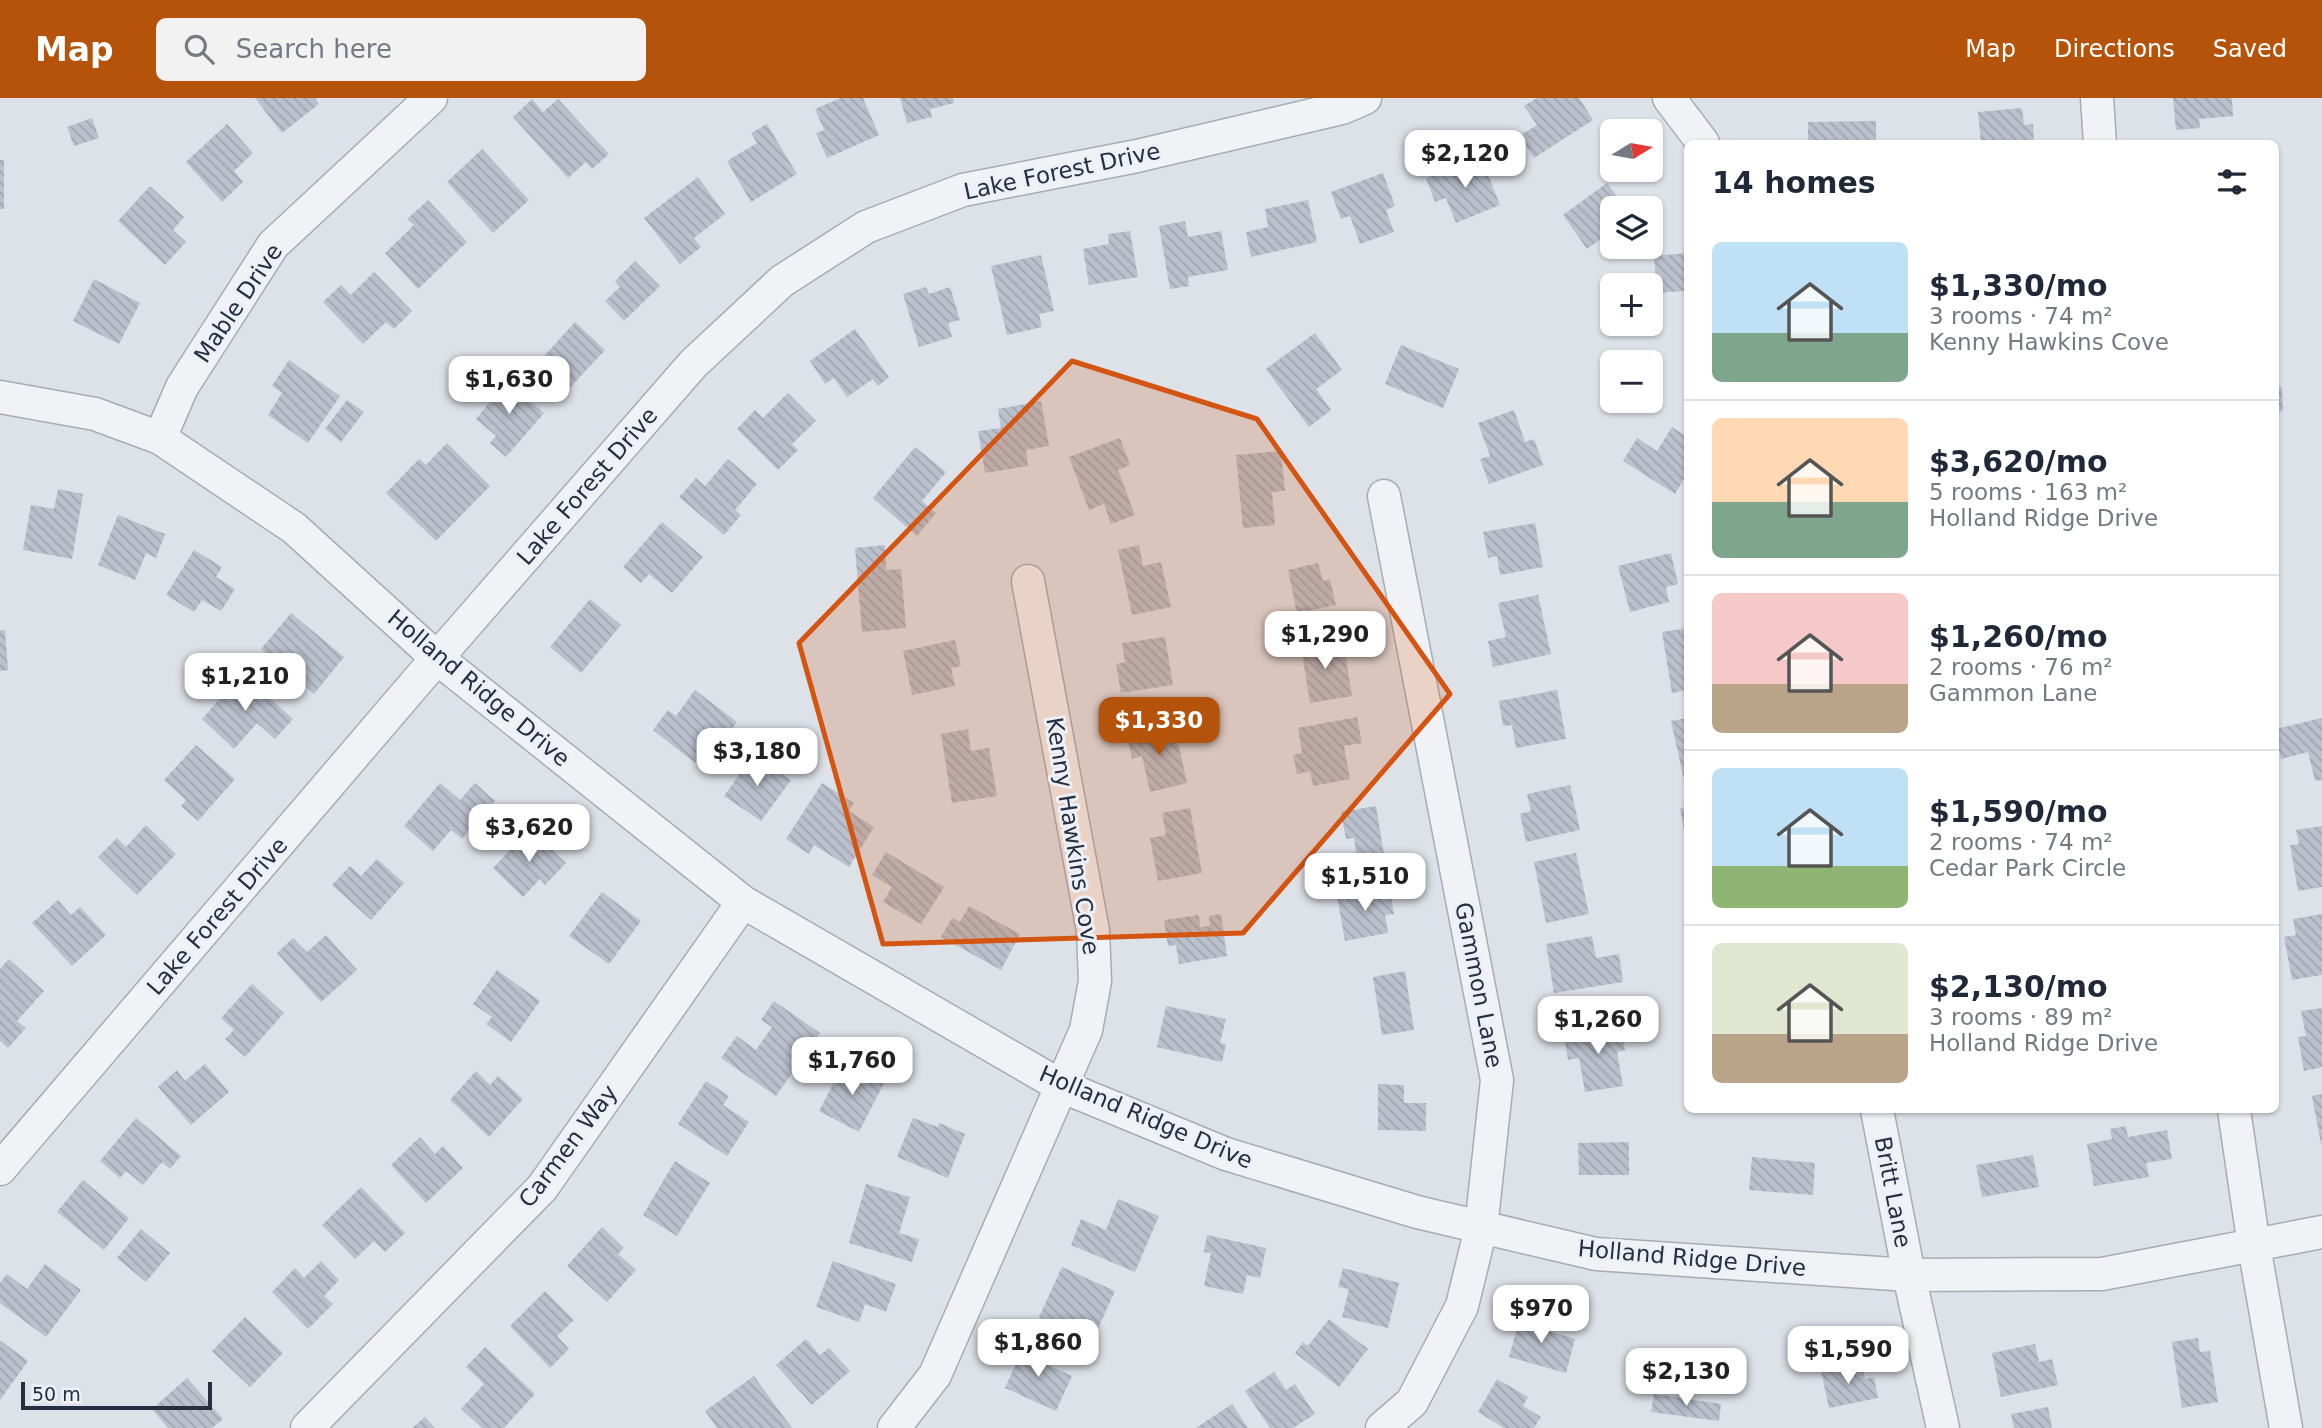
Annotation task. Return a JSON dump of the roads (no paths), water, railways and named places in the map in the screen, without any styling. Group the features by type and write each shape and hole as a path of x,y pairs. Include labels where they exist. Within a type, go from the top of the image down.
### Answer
{"street":[{"name":"Mable Drive","path":"160,439 183,387 273,245 431,98"},
{"name":"Lake Forest Drive","path":"0,1169 437,658 693,364 782,281 866,227 963,190 1137,156 1342,108 1365,98"},
{"path":"1668,98 1701,140"},
{"path":"2097,98 2100,140"},
{"name":"Holland Ridge Drive","path":"0,397 95,414 160,439 294,528 437,658 743,902 1061,1086 1226,1154 1416,1212 1596,1254 1909,1275 2102,1274 2322,1233"},
{"name":"Gammon Lane","path":"1382,1428 1412,1402 1462,1306 1481,1227 1497,1080 1384,496"},
{"name":"Kenny Hawkins Cove","path":"894,1428 935,1376 1086,1031 1095,981 1093,932 1028,581"},
{"name":"Carmen Way","path":"307,1428 542,1188 743,902"},
{"name":"Britt Lane","path":"1878,1113 1909,1275 1943,1428"},
{"path":"2234,1113 2254,1246 2286,1428"}]}
